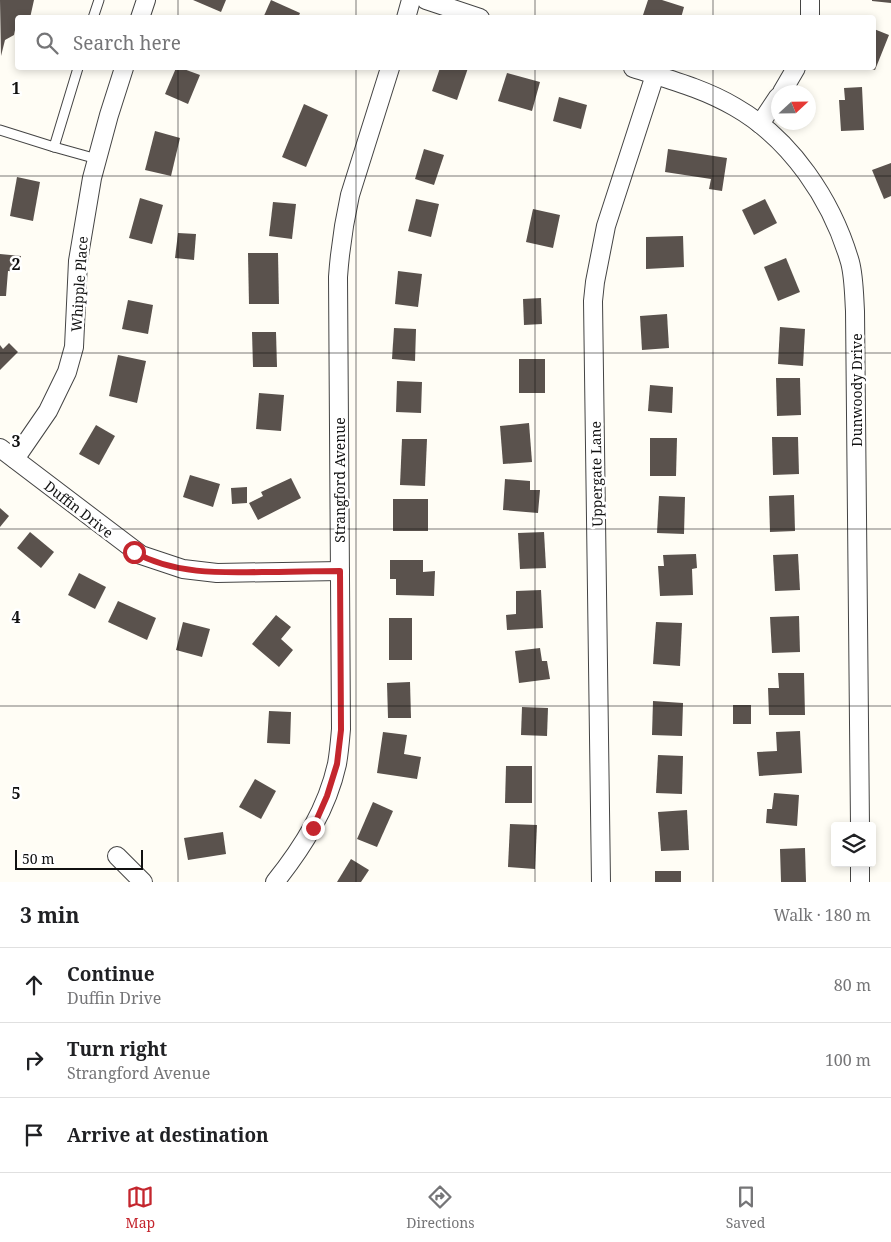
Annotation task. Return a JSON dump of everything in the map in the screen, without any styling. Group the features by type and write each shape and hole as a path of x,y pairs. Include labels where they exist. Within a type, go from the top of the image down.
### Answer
{"street":[{"path":"141,15 146,0"},
{"path":"407,15 412,0"},
{"path":"426,0 471,15"},
{"path":"810,0 810,15"},
{"name":"Whipple Place","path":"15,459 48,412 62,385 74,347 78,261 92,178 123,70"},
{"name":"Strangford Avenue","path":"275,882 296,856 313,828 327,796 337,764 341,730 339,256 350,195 389,70"},
{"name":"Dunwoody Drive","path":"639,70 714,95 736,107 774,135 813,183 831,214 850,263 855,311 860,822"},
{"path":"786,85 795,70"},
{"name":"Uppergate Lane","path":"601,882 594,282 606,226 655,75"},
{"path":"760,124 771,108"},
{"name":"Duffin Drive","path":"0,448 141,556 183,569 218,573 340,571"},
{"path":"117,856 142,882"},
{"path":"860,867 860,882"}],"lane":[{"path":"94,15 99,0"},
{"path":"54,147 77,70"},
{"path":"0,130 97,158"}],"building":[{"path":"0,0 34,0 31,15 15,15 14,35 5,40 1,56"},
{"path":"193,0 226,0 221,12"},
{"path":"271,0 300,13 299,15 264,15"},
{"path":"648,0 662,0 684,7 682,15 643,15"},
{"path":"891,0 891,3 872,1"},
{"path":"876,30 889,35 876,68"},
{"path":"175,70 186,70 200,75 188,104 165,94"},
{"path":"439,70 467,70 457,100 432,91"},
{"path":"507,73 540,82 532,111 498,101"},
{"path":"862,87 864,130 841,131 839,100 845,100 844,88"},
{"path":"559,97 587,105 581,129 553,121"},
{"path":"304,104 328,115 306,167 282,157"},
{"path":"155,131 180,138 171,176 145,170"},
{"path":"424,149 444,155 434,185 415,179"},
{"path":"668,149 727,158 722,191 709,189 711,179 665,172"},
{"path":"891,163 891,196 884,199 872,170"},
{"path":"17,177 40,182 33,221 10,216"},
{"path":"140,198 163,205 152,244 129,238"},
{"path":"416,199 439,204 431,237 408,231"},
{"path":"765,199 777,223 754,235 742,210"},
{"path":"273,202 296,204 292,239 269,236"},
{"path":"533,209 560,215 553,248 526,242"},
{"path":"178,233 196,234 194,260 175,258"},
{"path":"683,236 684,267 646,269 646,237"},
{"path":"248,253 278,253 279,304 249,304"},
{"path":"0,254 21,256 20,272 8,271 6,296 0,296"},
{"path":"786,258 800,292 778,301 764,267"},
{"path":"398,271 422,274 418,307 395,304"},
{"path":"541,298 542,324 524,325 523,299"},
{"path":"128,300 153,305 148,334 122,329"},
{"path":"667,314 669,348 642,350 640,316"},
{"path":"780,327 805,329 803,366 778,364"},
{"path":"394,328 416,329 415,361 392,359"},
{"path":"252,332 276,332 277,367 253,367"},
{"path":"9,343 18,352 0,370 0,345 3,349"},
{"path":"118,355 146,361 137,403 109,396"},
{"path":"519,359 545,359 545,393 519,393"},
{"path":"776,378 800,378 801,415 777,416"},
{"path":"397,381 422,382 421,413 396,412"},
{"path":"650,385 673,387 672,413 648,411"},
{"path":"259,393 284,395 281,431 256,429"},
{"path":"529,423 532,462 503,464 500,426"},
{"path":"96,425 115,436 99,465 79,454"},
{"path":"772,437 798,437 799,474 773,475"},
{"path":"650,438 677,438 676,476 650,476"},
{"path":"402,439 427,439 425,486 400,485"},
{"path":"190,475 220,484 213,507 183,497"},
{"path":"291,478 301,498 258,520 249,503 263,496 261,492"},
{"path":"505,479 530,481 530,490 540,490 538,513 503,510"},
{"path":"247,487 247,503 232,504 231,488"},
{"path":"794,495 795,531 770,532 769,496"},
{"path":"659,496 685,497 684,534 657,533"},
{"path":"393,499 428,499 428,531 393,531"},
{"path":"0,508 9,516 0,527"},
{"path":"30,532 54,552 41,568 17,548"},
{"path":"544,532 546,568 520,569 518,533"},
{"path":"696,554 697,568 692,569 693,595 660,596 658,566 664,566 663,555"},
{"path":"798,554 800,590 775,591 773,555"},
{"path":"390,560 423,560 423,572 435,571 434,596 396,595 396,579 390,579"},
{"path":"79,573 106,587 95,609 68,595"},
{"path":"541,590 543,628 507,630 506,615 516,614 516,591"},
{"path":"118,601 156,618 147,640 108,622"},
{"path":"276,615 291,627 281,639 293,650 279,667 252,644"},
{"path":"799,616 800,652 772,653 770,617"},
{"path":"389,618 412,618 412,660 389,660"},
{"path":"183,622 210,629 202,657 176,650"},
{"path":"656,622 682,623 680,666 653,664"},
{"path":"540,648 542,661 547,661 550,679 519,683 515,651"},
{"path":"778,673 804,673 805,715 769,715 768,688 779,688"},
{"path":"410,682 411,718 388,718 387,683"},
{"path":"653,701 683,703 682,736 652,735"},
{"path":"733,705 751,705 751,724 733,724"},
{"path":"522,707 548,708 547,736 521,735"},
{"path":"269,711 291,712 290,744 267,743"},
{"path":"800,731 802,773 759,776 757,752 777,751 776,732"},
{"path":"383,732 407,735 404,754 421,757 417,779 377,773"},
{"path":"658,755 683,756 682,794 656,793"},
{"path":"506,766 532,766 532,803 505,803"},
{"path":"255,779 276,791 261,819 239,807"},
{"path":"774,793 799,795 797,826 766,823 767,809 772,809"},
{"path":"373,802 393,811 377,847 357,839"},
{"path":"687,810 689,850 661,851 658,812"},
{"path":"510,824 537,825 535,869 508,867"},
{"path":"223,832 226,854 188,860 184,838"},
{"path":"805,848 806,882 781,882 780,849"},
{"path":"351,859 369,870 361,882 337,882"},
{"path":"655,871 681,871 681,882 655,882"}],"route":[{"path":"134,552 183,569 218,573 340,571 341,730 337,764 327,796 313,828"}]}
